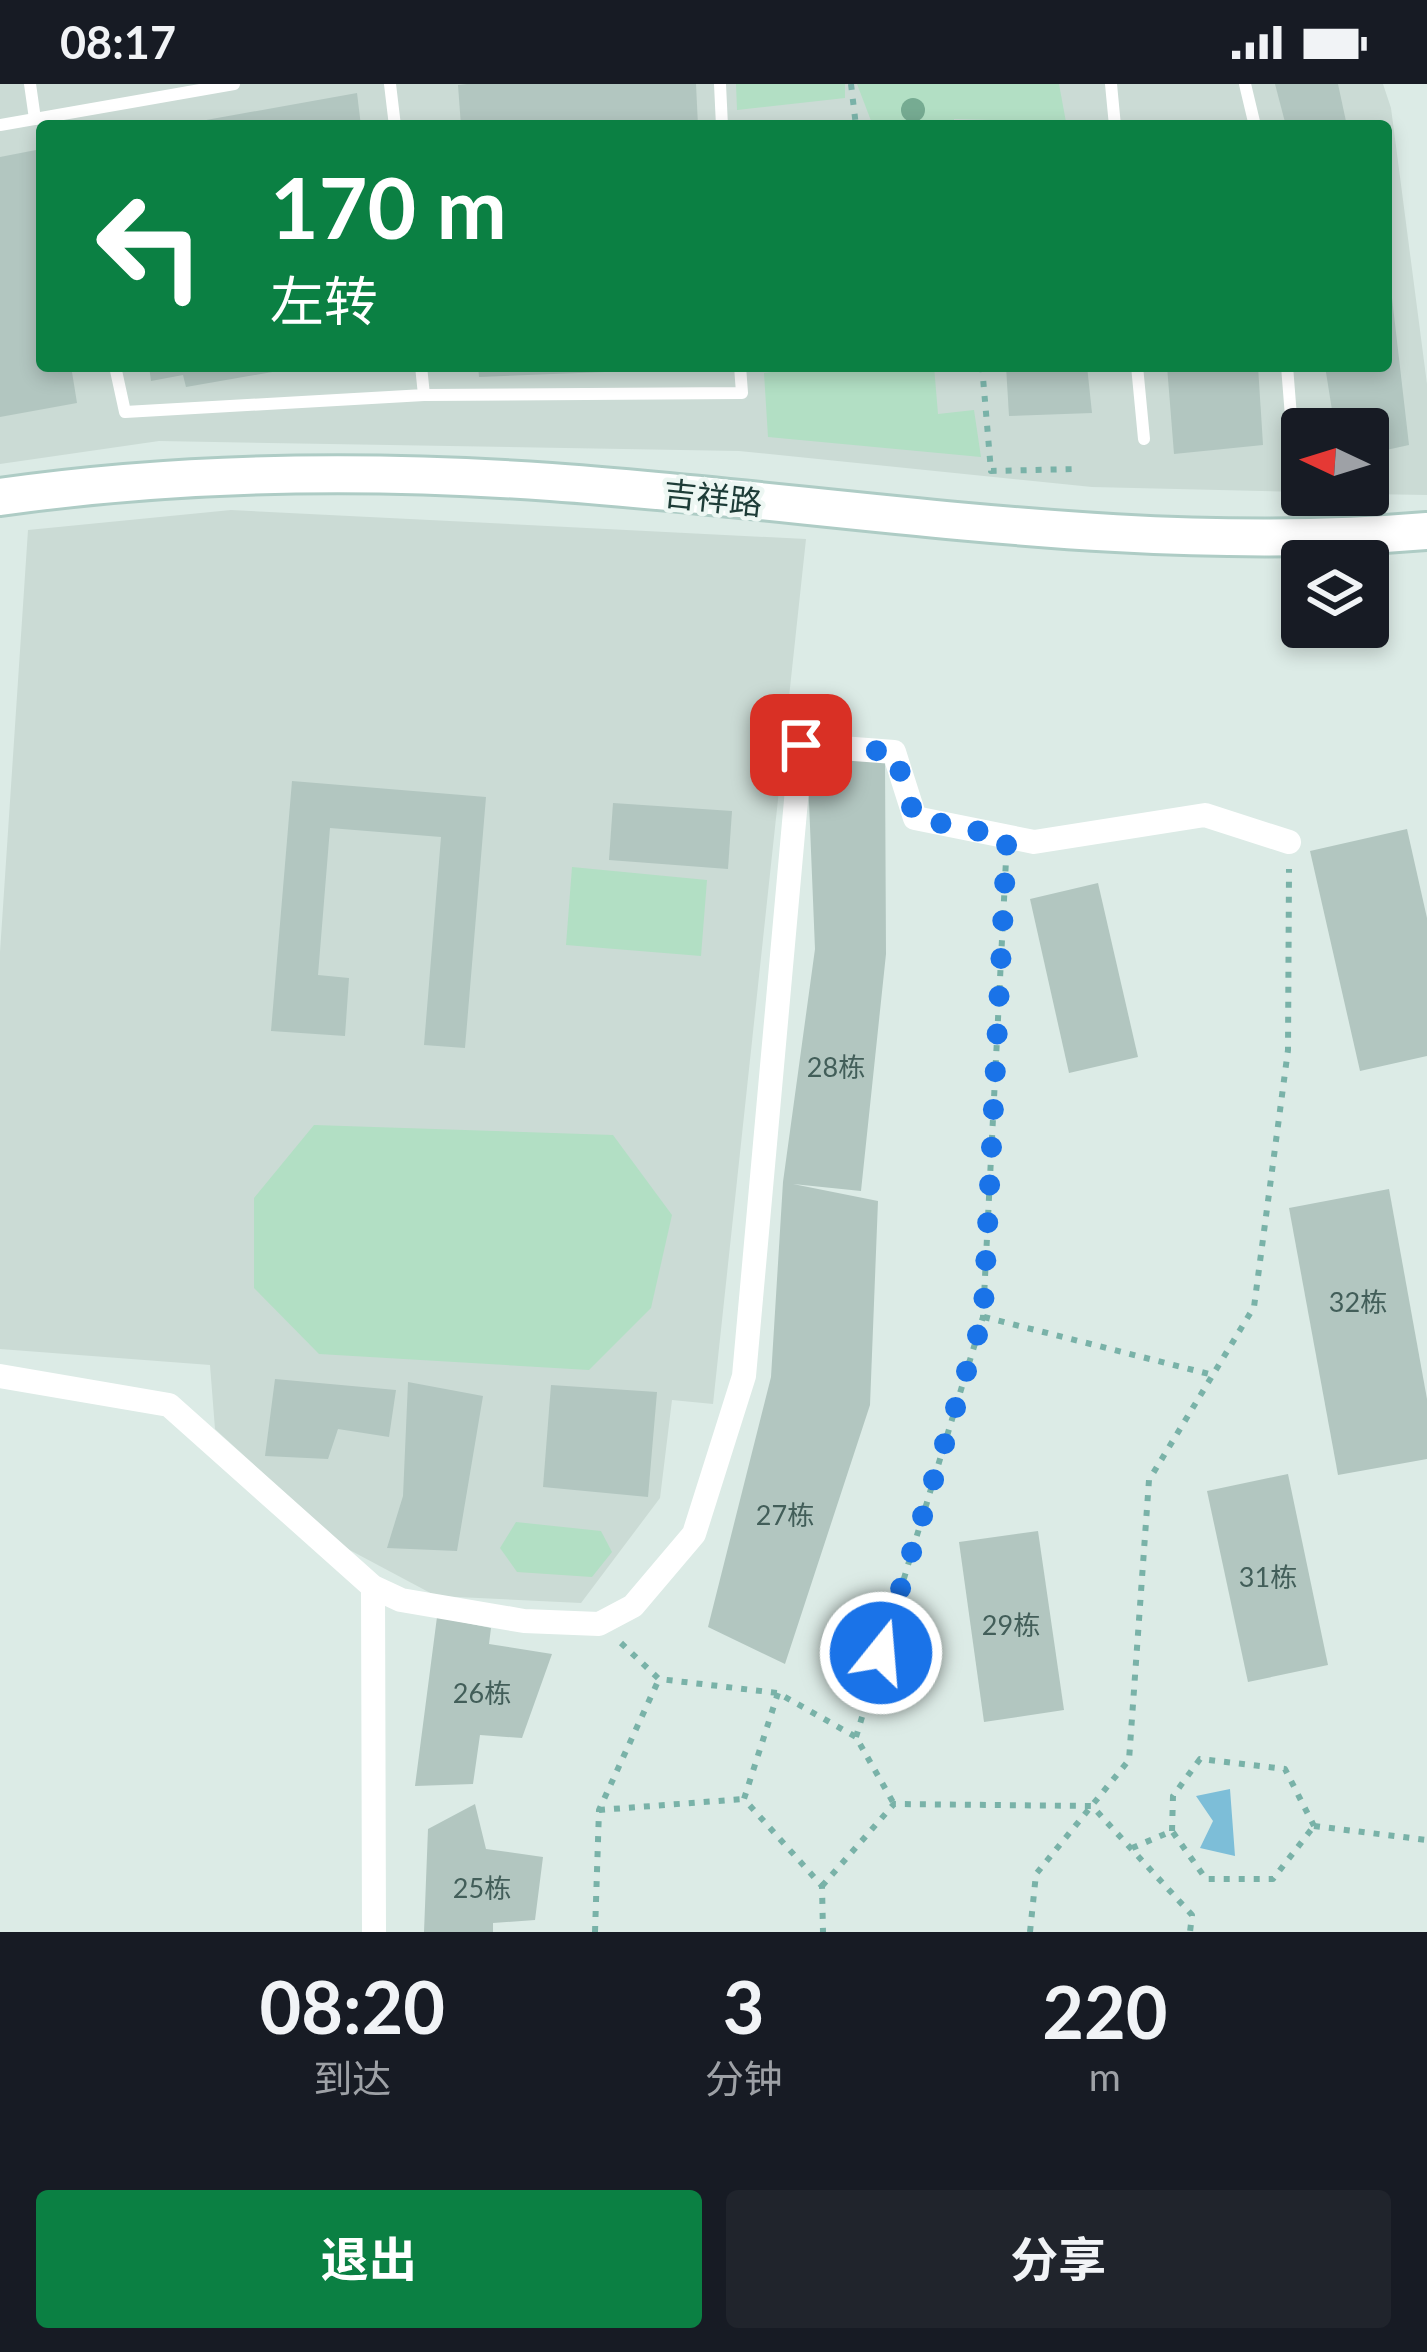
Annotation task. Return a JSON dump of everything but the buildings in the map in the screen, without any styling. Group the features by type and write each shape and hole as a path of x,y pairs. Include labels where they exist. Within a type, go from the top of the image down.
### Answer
{"street":[{"name":"吉祥路","path":"0,497 124,479 380,474 554,482 1074,533 1248,539 1427,530"},
{"path":"0,1376 169,1405 373,1587 401,1600 504,1618 599,1624 633,1606 694,1534 744,1376 801,745 894,752 915,818 1007,837 1034,842 1205,815 1289,842"},
{"path":"373,1587 374,1932"}],"lane":[{"path":"30,84 35,119"},
{"path":"0,125 65,120 199,87 234,84"},
{"path":"390,84 394,120"},
{"path":"720,84 722,120"},
{"path":"1111,84 1114,120"},
{"path":"1245,84 1254,120"},
{"path":"117,372 125,412 424,395 742,394 740,372"},
{"path":"422,372 424,395"},
{"path":"1138,372 1144,439"},
{"path":"1287,372 1290,408"}],"path":[{"path":"850,84 854,120"},
{"path":"983,372 991,471 1077,469"},
{"path":"856,1737 983,1317 1007,837"},
{"path":"1030,1932 1036,1874 1129,1760 1149,1480 1255,1306 1288,1050 1289,842"},
{"path":"983,1317 1213,1375"},
{"path":"599,1624 659,1679 778,1693 856,1737 894,1804"},
{"path":"595,1932 599,1810 659,1679"},
{"path":"744,1799 778,1693"},
{"path":"1200,1759 1285,1769 1314,1826 1273,1879 1206,1879 1172,1831 1173,1796 1200,1759"},
{"path":"599,1810 744,1799"},
{"path":"744,1799 822,1886 823,1932"},
{"path":"822,1886 894,1804 1092,1806 1192,1915 1190,1932"},
{"path":"1314,1826 1427,1840"},
{"path":"1131,1849 1172,1831"}],"shaded area":[{"path":"0,84 1383,84 1391,108 1427,384 1427,495 1389,494 1389,408 1281,408 1281,492 1092,487 739,451 159,441 0,464"},
{"path":"231,510 806,539 713,1404 672,1400 660,1498 581,1603 436,1596 344,1547 215,1429 210,1365 0,1349 0,952 28,530"}],"green space":[{"path":"736,84 845,84 845,98 737,110"},
{"path":"857,84 1059,84 1066,120 954,119 871,120"},
{"path":"934,372 938,414 974,410 981,457 768,437 764,373"},
{"path":"572,867 707,880 701,956 566,945"},
{"path":"314,1125 613,1135 672,1215 651,1308 589,1370 319,1354 254,1288 254,1198"},
{"path":"516,1522 601,1531 612,1552 592,1577 517,1572 500,1548"}],"water":[{"path":"1230,1789 1235,1856 1200,1848 1213,1821 1196,1796"}],"route":[{"path":"801,745 894,752 915,818 1007,837 983,1317 881,1653"}]}
